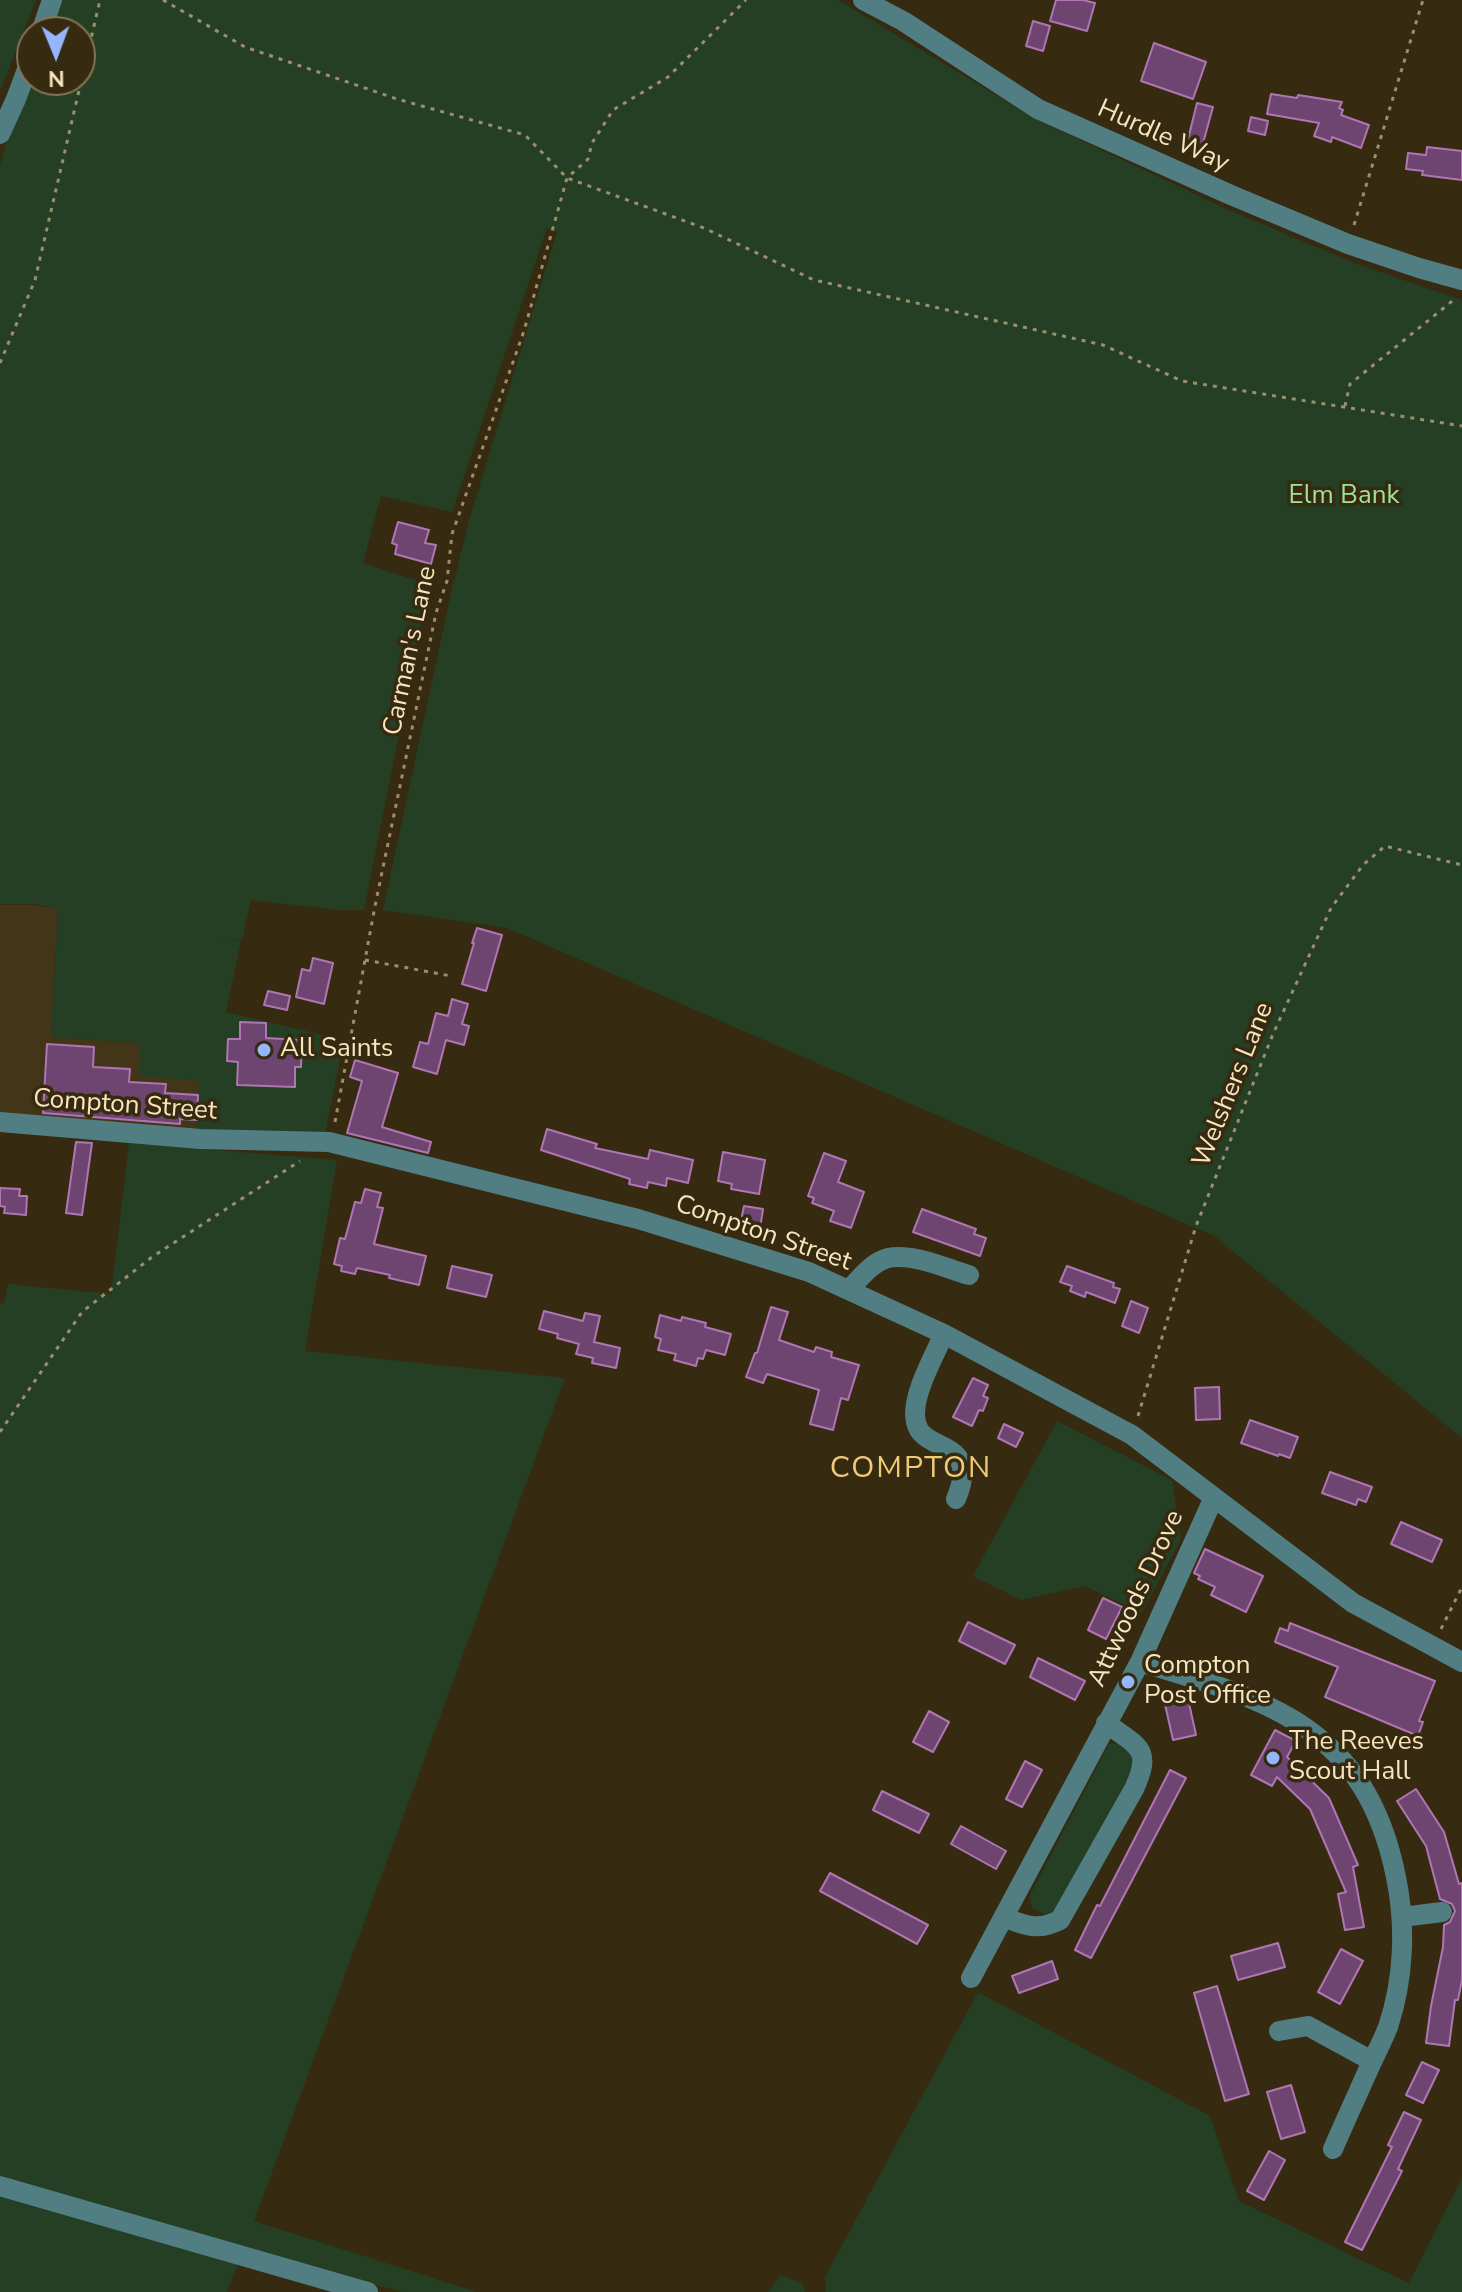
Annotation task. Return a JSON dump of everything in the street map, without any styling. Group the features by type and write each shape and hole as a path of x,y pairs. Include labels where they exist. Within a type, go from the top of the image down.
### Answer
{"street":[{"name":"Hurdle Way","path":"863,0 903,21 1038,109 1348,244 1462,280"},
{"path":"0,134 17,96"},
{"name":"Compton Street","path":"0,1122 200,1139 329,1142 638,1219 809,1272 944,1334 1132,1435 1353,1603 1462,1662"},
{"path":"849,1290 865,1272 888,1258 918,1259 969,1275"},
{"path":"944,1334 918,1398 915,1417 922,1434 945,1446 958,1458 962,1476 956,1499"},
{"name":"Attwoods Drove","path":"971,1978 1140,1662 1214,1497"},
{"path":"1140,1662 1266,1704 1310,1730 1356,1774 1379,1815 1401,1899 1402,1960 1388,2028 1333,2149"},
{"name":"Attwoods Drove","path":"1005,1918 1030,1927 1046,1927 1060,1920 1134,1789 1143,1768 1139,1748 1106,1723"},
{"path":"1402,1917 1442,1912"},
{"path":"1279,2031 1308,2026 1372,2061"},
{"path":"0,2186 368,2292"}],"path":[{"path":"0,363 35,280 100,0"},
{"path":"163,0 245,47 397,99 525,135 567,178 704,228 814,280 1103,345 1182,381 1462,426"},
{"path":"567,178 588,159 592,143 613,110 668,77 746,0"},
{"path":"1348,244 1423,0"},
{"name":"Carman's Lane","path":"329,1142 436,613 447,581 452,534 524,331 567,178"},
{"path":"1345,406 1350,384 1462,293"},
{"name":"Welshers Lane","path":"1132,1435 1196,1226 1273,1034 1331,908 1363,865 1385,846 1462,865"},
{"path":"365,960 451,976"},
{"path":"0,1432 82,1312 152,1257 329,1142"},
{"path":"1432,1646 1462,1587"}],"shaded area":[{"path":"0,905 58,909 51,1037 141,1043 200,1080 196,1130 0,1116"}],"green space":[{"path":"0,0 36,0 30,16 16,16 16,51 0,91"},
{"name":"Elm Bank","path":"60,0 838,0 1034,118 1222,207 1354,263 1462,300 1462,1438 1214,1236 507,928 383,910 470,517 557,232 547,228 452,512 381,496 363,563 429,585 364,910 251,900 242,940 220,937 241,941 226,1012 344,1040 325,1134 196,1130 199,1081 139,1076 140,1043 51,1037 58,909 35,904 0,904 0,166 7,137 25,96 96,96 96,16 54,16"},
{"path":"129,1143 337,1160 305,1351 565,1378 254,2221 477,2292 401,2292 245,2247 227,2292 0,2292 0,1303 4,1303 8,1284 111,1294"},
{"path":"1057,1421 1172,1480 1181,1539 1142,1613 1085,1586 1021,1600 973,1576"},
{"path":"1109,1744 1128,1748 1135,1764 1057,1912 1046,1915 1032,1908 1029,1897"},
{"path":"978,1992 1210,2116 1239,2201 1409,2283 1462,2178 1462,2292 826,2292 825,2277"},
{"path":"781,2275 803,2284 805,2292 768,2292"}],"building":[{"path":"1056,0 1095,3 1087,31 1050,21"},
{"path":"1033,21 1050,26 1043,51 1026,46"},
{"path":"1154,43 1206,62 1193,99 1141,81"},
{"path":"1271,94 1342,102 1339,108 1343,110 1341,115 1369,125 1361,148 1332,137 1331,142 1314,136 1319,123 1267,114"},
{"path":"1197,103 1213,107 1202,147 1187,143"},
{"path":"1251,117 1268,121 1265,135 1248,131"},
{"path":"1427,147 1462,151 1462,180 1422,175 1423,171 1406,169 1408,153 1426,155"},
{"path":"398,522 429,530 425,543 436,545 431,564 395,554 397,545 392,543"},
{"path":"477,928 502,935 486,991 462,984"},
{"path":"313,958 333,963 324,1004 296,997 302,969 310,971"},
{"path":"268,991 290,996 287,1010 264,1005"},
{"path":"452,999 468,1004 462,1024 469,1026 464,1045 446,1040 437,1074 413,1067 420,1042 428,1044 436,1013 448,1016"},
{"name":"All Saints","path":"240,1022 266,1023 266,1038 302,1040 301,1067 295,1067 295,1087 237,1085 238,1062 227,1061 228,1039 240,1039"},
{"path":"47,1044 94,1047 93,1067 130,1069 129,1082 166,1084 165,1093 198,1095 197,1120 180,1119 180,1124 43,1113"},
{"path":"355,1060 398,1073 382,1127 431,1142 428,1153 347,1133 362,1081 350,1077"},
{"path":"547,1129 597,1144 595,1148 648,1159 650,1150 693,1160 688,1183 667,1178 666,1186 648,1182 647,1188 629,1184 630,1179 541,1150"},
{"path":"76,1142 92,1143 82,1215 66,1213"},
{"path":"723,1152 765,1160 759,1194 731,1189 732,1184 718,1181"},
{"path":"824,1153 846,1161 838,1182 864,1192 851,1228 830,1221 834,1211 812,1203 814,1198 808,1196"},
{"path":"0,1188 20,1189 19,1196 27,1196 26,1215 4,1213 5,1207 0,1206"},
{"path":"365,1189 381,1193 377,1207 383,1208 374,1244 426,1256 419,1285 357,1268 355,1274 341,1271 342,1266 334,1264 340,1238 345,1239 355,1202 361,1203"},
{"path":"744,1206 763,1209 760,1229 740,1225"},
{"path":"922,1209 976,1229 974,1234 986,1238 980,1256 913,1232"},
{"path":"452,1266 492,1275 486,1297 447,1288"},
{"path":"1067,1266 1114,1283 1113,1287 1120,1289 1115,1303 1086,1292 1085,1297 1070,1291 1072,1286 1060,1282"},
{"path":"1131,1301 1148,1308 1139,1333 1122,1326"},
{"path":"771,1307 788,1312 779,1340 814,1352 816,1347 832,1352 831,1357 859,1365 848,1400 841,1398 833,1430 810,1424 819,1390 767,1374 763,1383 746,1377"},
{"path":"544,1311 583,1321 585,1313 600,1316 594,1342 620,1348 616,1368 592,1363 593,1358 576,1354 579,1344 539,1329"},
{"path":"660,1315 706,1323 705,1327 731,1334 725,1355 706,1350 703,1359 698,1358 696,1366 674,1360 676,1354 658,1350 661,1339 655,1337"},
{"path":"973,1378 988,1385 983,1396 988,1398 972,1426 953,1417"},
{"path":"1219,1387 1220,1419 1196,1420 1195,1388"},
{"path":"1250,1420 1298,1437 1290,1458 1241,1443"},
{"path":"1004,1424 1023,1433 1016,1447 998,1438"},
{"path":"1330,1472 1372,1487 1366,1502 1358,1499 1356,1505 1322,1493"},
{"path":"1401,1522 1442,1540 1432,1562 1391,1544"},
{"path":"1205,1549 1263,1576 1246,1612 1211,1595 1215,1587 1198,1579 1200,1576 1194,1573"},
{"path":"1103,1598 1122,1607 1106,1639 1088,1630"},
{"path":"968,1622 1015,1645 1005,1664 959,1641"},
{"path":"1290,1623 1435,1681 1419,1721 1423,1722 1418,1736 1325,1697 1338,1667 1275,1642 1280,1628 1288,1631"},
{"path":"1038,1658 1085,1681 1075,1700 1030,1677"},
{"path":"1187,1694 1196,1735 1173,1740 1164,1700"},
{"path":"929,1711 949,1722 933,1752 913,1742"},
{"path":"1275,1730 1296,1741 1287,1757 1329,1798 1358,1865 1353,1867 1364,1927 1345,1930 1338,1894 1346,1892 1310,1809 1277,1777 1272,1786 1251,1775"},
{"path":"1025,1761 1042,1770 1022,1807 1006,1799"},
{"path":"1170,1770 1186,1778 1091,1958 1075,1950"},
{"path":"1416,1789 1444,1832 1459,1884 1462,1883 1462,1980 1458,2000 1455,2000 1449,2046 1426,2043 1444,1925 1450,1922 1455,1911 1452,1904 1440,1899 1426,1846 1397,1801"},
{"path":"882,1791 929,1814 919,1833 873,1810"},
{"path":"961,1826 1006,1851 996,1869 951,1844"},
{"path":"830,1873 928,1925 917,1944 820,1891"},
{"path":"1278,1943 1285,1967 1238,1980 1231,1956"},
{"path":"1341,1949 1363,1961 1340,2004 1318,1992"},
{"path":"1052,1961 1058,1979 1019,1993 1012,1976"},
{"path":"1217,1986 1249,2094 1225,2101 1194,1993"},
{"path":"1422,2062 1439,2070 1423,2103 1406,2095"},
{"path":"1291,2085 1305,2132 1281,2139 1267,2092"},
{"path":"1404,2112 1421,2120 1398,2169 1402,2171 1362,2250 1345,2242 1392,2147 1388,2145"},
{"path":"1269,2151 1285,2160 1264,2200 1247,2191"}],"place":[{"name":"All Saints","path":"264,1050"},
{"name":"Compton Post Office","path":"1128,1682"},
{"name":"The Reeves Scout Hall","path":"1273,1758"}],"district":[{"name":"COMPTON","path":"911,1470"}]}
